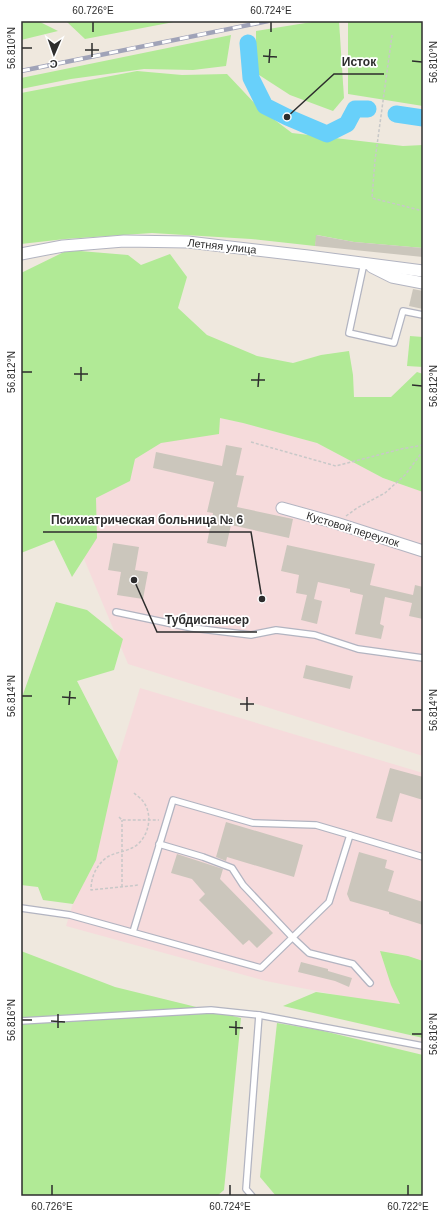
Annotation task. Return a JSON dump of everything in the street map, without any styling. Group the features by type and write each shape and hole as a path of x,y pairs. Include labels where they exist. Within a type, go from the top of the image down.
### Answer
{"street":[{"name":"Летняя улица","path":"21,254 63,246 124,241 188,242 423,271"},
{"path":"364,263 392,277 423,283"},
{"name":"Кустовой переулок","path":"282,508 336,523 423,552"}],"lane":[{"path":"364,263 349,333 394,343 403,310 423,315"},
{"path":"116,612 192,628 251,635 276,630 315,635 358,650 423,658"},
{"path":"133,932 173,800 253,823 316,825 423,857"},
{"path":"21,908 70,915 262,968 329,902 350,835"},
{"path":"159,844 203,857 232,868 243,886 309,953 353,964 370,983"},
{"path":"21,1021 211,1010 259,1015 423,1046"},
{"path":"245,1196 259,1015"},
{"path":"246,1189 252,1196"}],"path":[{"path":"392,35 375,160 372,198 423,211"},
{"path":"251,442 336,466 401,449 423,445"},
{"path":"336,523 358,508 385,493 405,475 423,451"},
{"path":"134,793 141,799 146,807 149,820 148,828 142,840 132,848 107,857 98,866 92,876 91,890 147,885"},
{"path":"119,817 122,820 167,820"},
{"path":"122,820 122,887"}],"shaded area":[{"path":"125,369 220,418 317,443 383,478 423,492 423,756 128,664 74,535"},
{"path":"140,688 423,773 423,1012 266,981 66,926"}],"green space":[{"path":"38,21 58,31 21,40 21,22"},
{"path":"66,21 179,21 85,39"},
{"path":"318,21 339,21 344,98 333,111 290,95 256,73 256,31"},
{"path":"348,21 423,21 423,106 348,94"},
{"path":"231,35 226,66 193,70 144,69 71,79 21,89 21,78"},
{"path":"137,71 182,75 227,74 259,108 292,133 403,146 423,145 423,248 354,242 317,235 315,246 251,239 152,233 65,239 21,244 21,93"},
{"path":"68,250 128,255 141,265 170,254 187,277 178,308 207,335 257,356 293,363 321,355 349,351 353,375 354,397 391,397 417,372 423,374 423,492 383,478 317,443 220,418 219,434 161,443 135,459 130,481 96,498 97,538 72,577 54,540 21,553 21,273"},
{"path":"410,336 423,337 423,367 407,366"},
{"path":"56,602 87,610 123,639 114,670 77,681 118,761 96,860 73,904 43,900 38,887 21,885 21,700"},
{"path":"21,951 115,987 241,1018 224,1190 217,1196 21,1196"},
{"path":"380,951 408,956 423,961 423,1038 283,1006 316,992 400,1004 391,985"},
{"path":"277,1023 319,1030 423,1055 423,1196 276,1196 260,1177"}],"building":[{"path":"316,235 354,242 423,248 423,257 315,246"},
{"path":"413,289 423,291 423,309 409,306"},
{"path":"226,445 242,448 236,475 244,476 237,507 293,519 289,538 231,525 226,547 207,543 213,513 207,512 214,482 153,468 156,452 222,466"},
{"path":"113,543 139,547 135,570 148,572 143,599 117,595 121,572 108,570"},
{"path":"287,545 375,564 370,585 413,595 415,585 423,587 423,619 409,616 412,603 385,597 380,624 384,626 381,639 355,634 363,595 350,592 350,589 318,582 314,599 322,601 317,624 301,620 307,595 296,593 299,575 281,571"},
{"path":"306,665 353,676 350,689 303,678"},
{"path":"390,768 423,777 423,800 400,793 392,822 376,818"},
{"path":"226,822 303,845 294,877 227,857 226,861 216,857"},
{"path":"359,852 387,860 385,868 394,871 388,891 423,902 423,925 389,914 389,912 350,901 347,894"},
{"path":"177,854 223,869 220,879 273,933 257,948 249,940 243,945 199,900 205,894 192,879 171,873"},
{"path":"301,962 328,969 328,971 352,978 349,987 335,981 298,972"}],"waterway":[{"path":"248,43 251,78 265,106 327,134 347,124 355,109 368,109"},
{"path":"396,114 423,118"}],"railway":[{"path":"21,71 268,21"}],"place":[{"name":"Исток","path":"287,117"},
{"name":"Тубдиспансер","path":"134,580"},
{"name":"Психиатрическая больница № 6","path":"262,599"}]}
